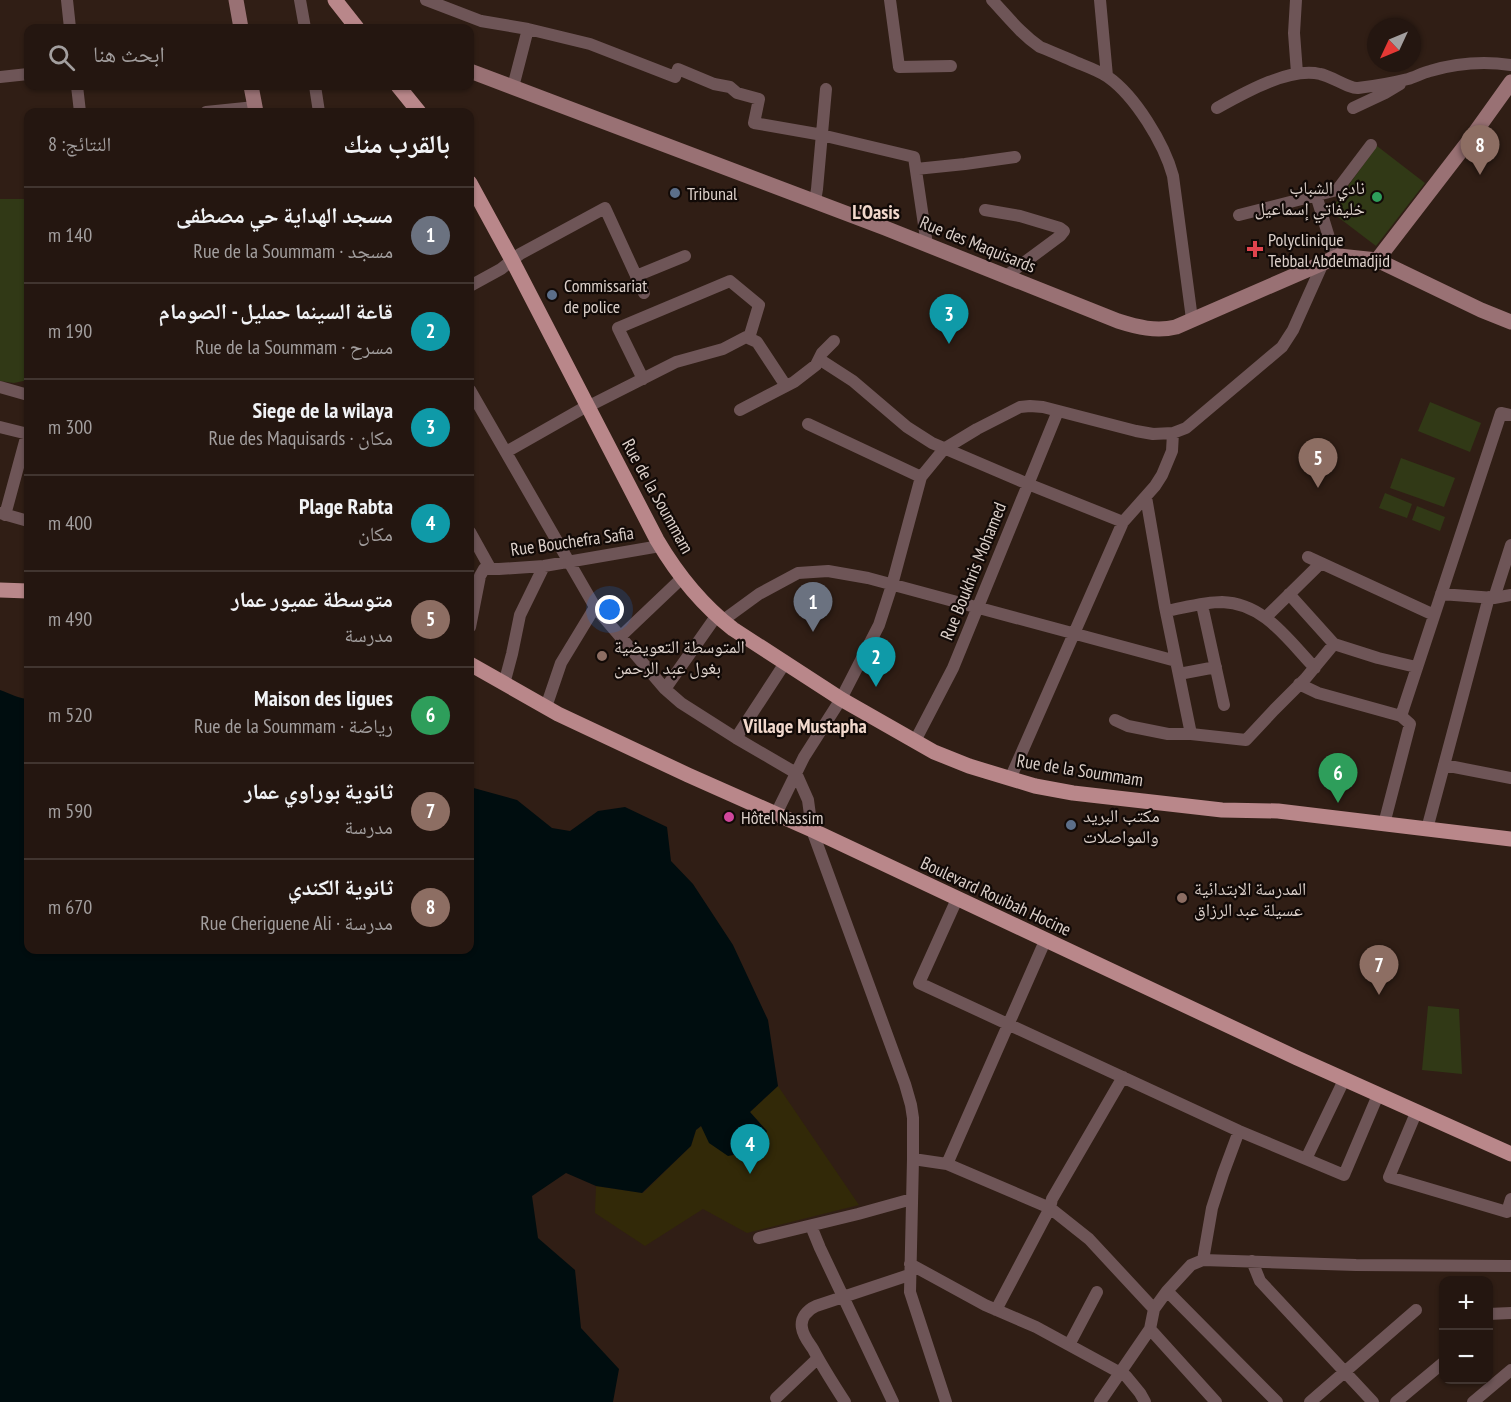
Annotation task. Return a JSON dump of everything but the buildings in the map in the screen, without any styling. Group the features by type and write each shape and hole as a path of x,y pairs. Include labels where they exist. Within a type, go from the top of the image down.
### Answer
{"main road":[{"path":"236,0 240,24"},
{"path":"335,0 354,24"},
{"name":"Rue des Maquisards","path":"474,72 814,201 1118,321 1140,327 1159,330 1176,327 1329,260"},
{"path":"1377,260 1511,82"},
{"path":"251,90 252,108"},
{"path":"401,90 416,108"},
{"name":"Rue de la Soummam","path":"474,190 660,546 682,578 719,618 841,699 934,752 969,766 1035,786 1073,793 1222,810 1278,811 1511,839"},
{"path":"1329,260 1339,256 1377,260 1511,322"},
{"path":"0,590 24,591"},
{"name":"Boulevard Rouibah Hocine","path":"474,666 546,707 678,771 812,830 1344,1080 1511,1154"}],"street":[{"path":"67,0 70,24"},
{"path":"304,24 301,4 314,0"},
{"path":"426,0 481,21 528,29 590,44 675,77 678,69 714,84 730,87 737,93 759,99 754,123 823,135 914,157 927,245"},
{"path":"890,0 899,67 951,66"},
{"path":"992,0 1032,41 1107,76 1118,85 1157,137 1167,158 1175,190 1192,319"},
{"path":"1100,0 1107,76"},
{"path":"1296,0 1294,33 1297,73"},
{"path":"513,87 528,29"},
{"path":"1218,108 1242,94 1297,73 1319,73 1354,88 1408,78 1457,65 1491,62 1511,65"},
{"path":"0,77 24,74"},
{"path":"1353,108 1385,93 1408,78"},
{"path":"814,201 818,189 826,89"},
{"path":"77,90 80,108"},
{"path":"316,90 319,108"},
{"path":"1239,215 1337,190 1371,145"},
{"path":"916,169 1015,156"},
{"path":"776,814 804,757 841,699 879,625 921,477 944,449 977,429 1020,408 1036,406 1153,434 1173,433 1186,428 1282,347 1293,330 1329,260 1316,195"},
{"path":"474,284 501,269 520,254 605,208 645,293"},
{"path":"984,210 1020,216 1064,231 1006,276"},
{"path":"636,276 685,256"},
{"path":"643,379 618,328 730,281 759,305 749,338"},
{"path":"506,452 587,406 676,362 723,349 746,337 757,342 786,386"},
{"path":"740,410 794,382 816,365 822,353 834,341"},
{"path":"819,359 853,381 915,433 944,449 1123,522"},
{"path":"0,387 24,393"},
{"path":"474,397 595,607 620,637 666,689 681,702 796,773 808,800 812,830 909,1094 913,1118 914,1159 910,1292 946,1402"},
{"name":"Rue Boukhris Mohamed","path":"915,741 953,668 1058,411"},
{"path":"1401,716 1501,413 1511,415"},
{"path":"808,424 921,477"},
{"path":"0,427 24,433"},
{"path":"1010,779 1123,522 1162,475 1172,451 1173,433"},
{"path":"24,447 3,514 24,520"},
{"path":"1146,497 1191,734"},
{"path":"474,539 490,568 483,570 480,576 474,607"},
{"path":"1427,829 1492,597 1511,545"},
{"name":"Rue Bouchefra Safia","path":"490,568 544,566 660,546"},
{"path":"1308,557 1434,615"},
{"path":"1266,617 1321,563"},
{"path":"504,684 520,615 544,566"},
{"path":"666,689 719,618 798,573 834,572 868,578 1176,661"},
{"path":"620,637 682,578"},
{"path":"1289,594 1334,644 1416,667"},
{"path":"1441,594 1492,597 1511,595"},
{"path":"1166,611 1220,602 1255,610 1266,617 1315,668"},
{"path":"1202,605 1224,705"},
{"path":"546,707 561,663 595,607"},
{"path":"1115,720 1128,726 1168,734 1246,740 1315,668 1334,644"},
{"path":"736,738 784,663"},
{"path":"1179,674 1216,667"},
{"path":"1299,684 1318,693 1401,716 1410,724 1384,824"},
{"path":"1444,765 1510,778 1511,764"},
{"path":"957,899 919,983 1239,1131 1344,1175 1378,1095"},
{"path":"947,1164 1045,940"},
{"path":"996,1310 1050,1208 1052,1199 1124,1077"},
{"path":"1306,1159 1344,1080"},
{"path":"1416,1113 1389,1177 1507,1212 1511,1199"},
{"path":"1203,1260 1212,1208 1222,1174 1239,1131"},
{"path":"914,1159 947,1164 1050,1208 1089,1239 1154,1309"},
{"path":"759,1238 912,1199"},
{"path":"811,1226 893,1402"},
{"path":"1100,1402 1150,1329 1154,1309 1167,1291 1191,1265 1203,1260 1356,1265 1511,1266"},
{"path":"1252,1262 1260,1281 1373,1402"},
{"path":"845,1402 802,1329 803,1319 812,1308 910,1270 1036,1327 1126,1376 1145,1402"},
{"path":"1167,1291 1277,1402"},
{"path":"1070,1345 1097,1292"},
{"path":"1310,1402 1416,1310"},
{"path":"1493,1314 1511,1313"},
{"path":"1150,1329 1216,1402"},
{"path":"776,1398 818,1359"},
{"path":"1396,1402 1439,1365"},
{"path":"1473,1402 1511,1370"}],"green space":[{"name":"نادي الشباب خليفاتي إسماعيل","path":"1377,146 1425,183 1376,246 1330,211"},
{"path":"0,199 24,199 24,381 14,383 0,381"},
{"path":"1430,402 1481,423 1470,452 1418,431"},
{"path":"1401,458 1455,478 1444,507 1390,488"},
{"path":"1385,493 1412,504 1407,518 1379,508"},
{"path":"1417,506 1445,517 1440,531 1412,520"},
{"path":"1428,1006 1459,1009 1462,1074 1422,1070"}],"sand":[{"path":"778,1086 859,1205 747,1233 703,1209 645,1246 595,1213 596,1186 643,1193 691,1146 696,1130 702,1126 759,1122 750,1112"}],"shaded area":[{"path":"0,690 24,698 24,954 474,954 474,788 517,800 552,828 570,831 598,811 625,807 667,827 671,861 693,884 733,945 768,1020 778,1086 750,1112 767,1131 761,1142 746,1151 728,1156 709,1143 701,1126 696,1130 691,1146 642,1193 596,1186 566,1173 532,1196 538,1238 575,1270 581,1328 619,1369 613,1402 0,1402"}],"place":[{"name":"ثانوية الكندي","path":"1480,175"},
{"name":"Tribunal","path":"675,193"},
{"name":"نادي الشباب خليفاتي إسماعيل","path":"1377,197"},
{"name":"Polyclinique Tebbal Abdelmadjid","path":"1255,249"},
{"name":"Commissariat de police","path":"552,295"},
{"name":"Siege de la wilaya","path":"949,344"},
{"name":"متوسطة عميور عمار","path":"1318,488"},
{"name":"مسجد الهداية حي مصطفى","path":"813,632"},
{"name":"المتوسطة التعويضية بغول عبد الرحمن","path":"602,656"},
{"name":"قاعة السينما حمليل - الصومام","path":"876,687"},
{"name":"Maison des ligues","path":"1338,803"},
{"name":"Hôtel Nassim","path":"729,817"},
{"name":"مكتب البريد والمواصلات","path":"1071,825"},
{"name":"المدرسة الابتدائية عسيلة عبد الرزاق","path":"1182,898"},
{"name":"ثانوية بوراوي عمار","path":"1379,995"},
{"name":"Plage Rabta","path":"750,1174"}],"district":[{"name":"L'Oasis","path":"876,212"},
{"name":"Village Mustapha","path":"805,726"}]}
